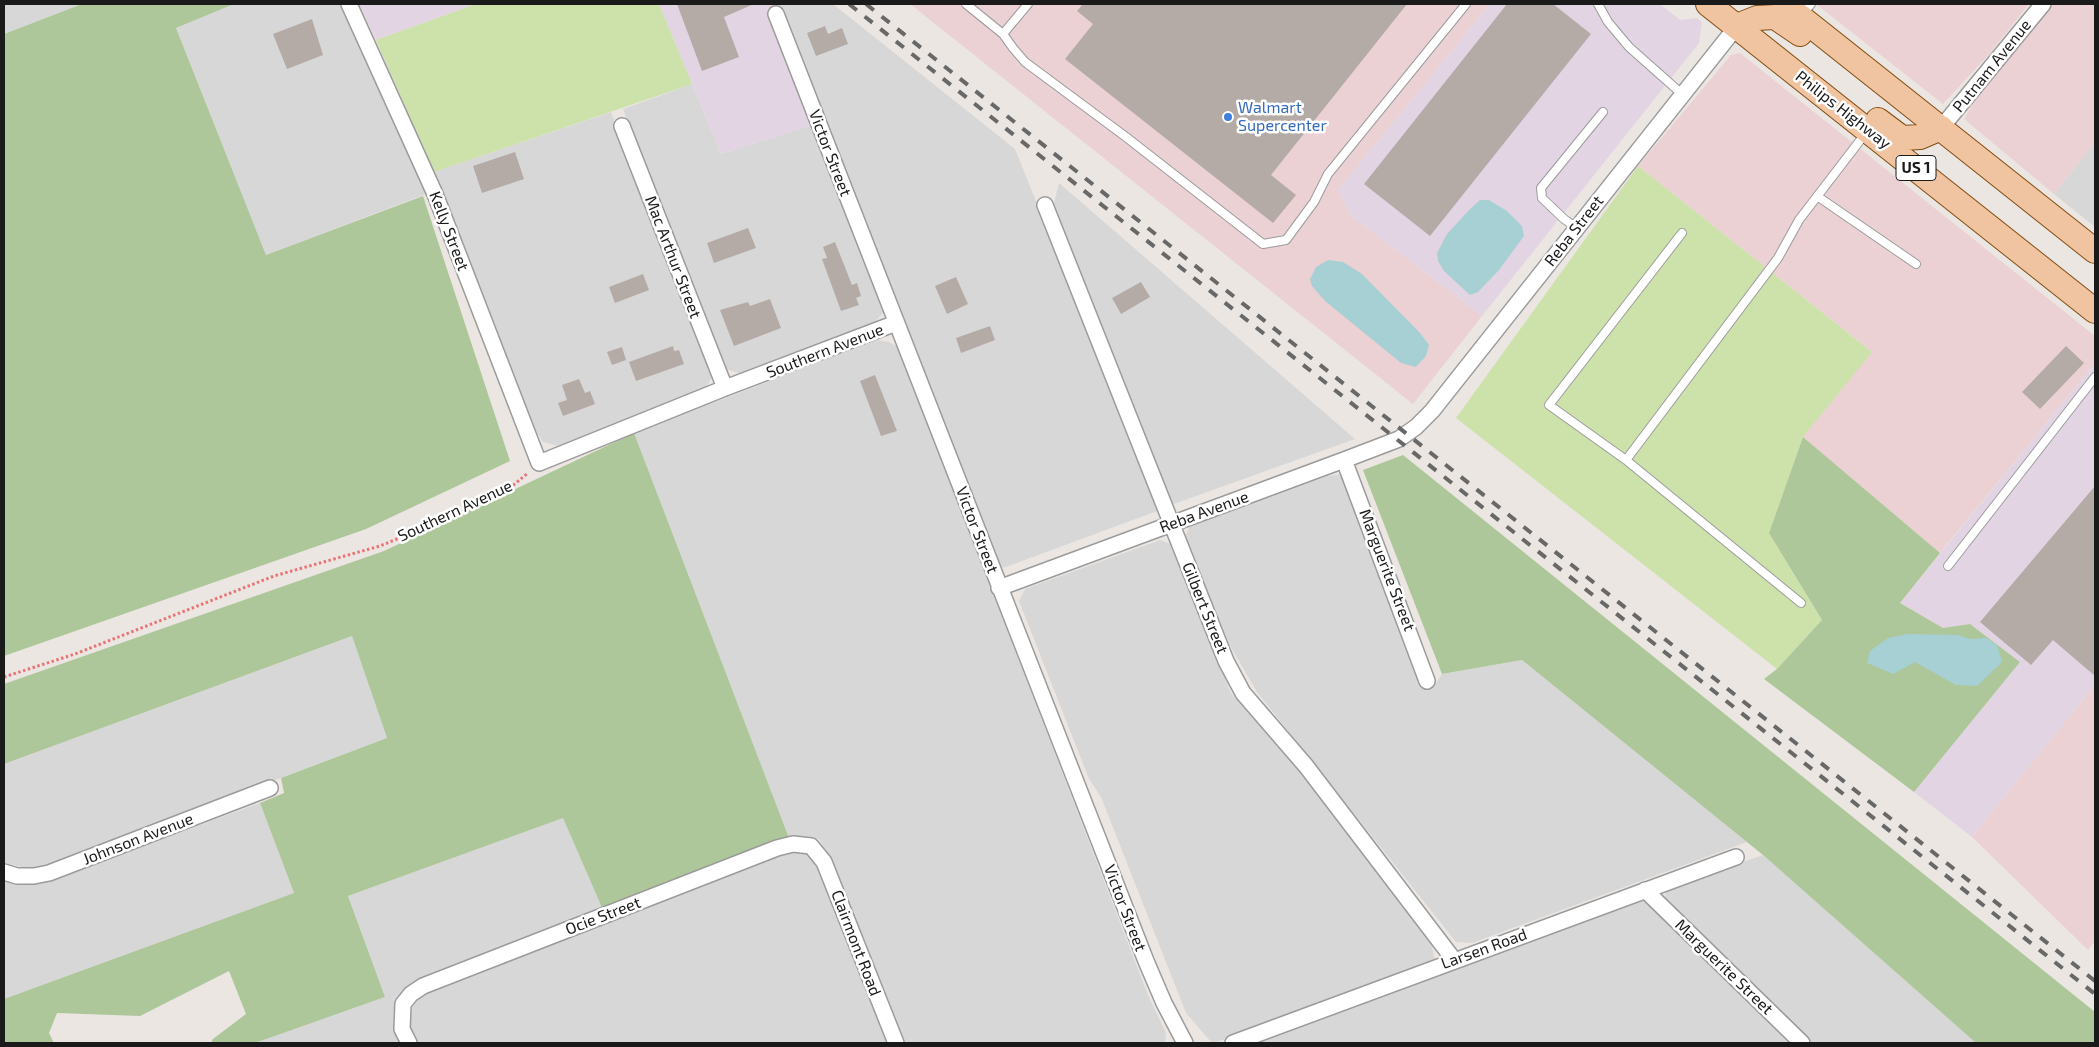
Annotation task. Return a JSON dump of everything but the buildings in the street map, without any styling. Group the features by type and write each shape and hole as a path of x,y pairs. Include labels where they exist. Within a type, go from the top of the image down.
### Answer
{"main road":[{"name":"Philips Highway","path":"1708,4 2095,311"},
{"path":"1799,8 1842,50 2095,251"},
{"path":"1737,26 1757,18 1775,17 1818,46 1842,50"},
{"path":"1834,103 1860,107 1902,138 1920,137 1941,128"}],"street":[{"name":"Kelly Street","path":"349,4 435,194 539,463"},
{"name":"Putnam Avenue","path":"1941,128 2043,4"},
{"name":"Victor Street","path":"776,14 1146,961 1164,1003 1185,1043"},
{"name":"Reba Street","path":"1408,433 1432,411 1737,26"},
{"name":"Mac Arthur Street","path":"622,126 725,388"},
{"name":"Gilbert Street","path":"1045,205 1226,661 1243,692 1306,766 1454,960"},
{"name":"Southern Avenue","path":"539,463 725,388 896,323"},
{"name":"Reba Avenue","path":"999,588 1344,460 1399,439 1408,433"},
{"name":"Marguerite Street","path":"1344,460 1427,681"},
{"name":"Johnson Avenue","path":"4,872 17,876 34,876 49,873 270,788"},
{"name":"Ocie Street","path":"409,1043 402,1029 403,1004 411,994 423,986 777,848 793,844 811,846"},
{"name":"Clairmont Road","path":"811,846 824,862 896,1043"},
{"name":"Larsen Road","path":"1233,1043 1736,857"},
{"name":"Marguerite Street","path":"1645,890 1802,1043"}],"lane":[{"path":"966,4 1003,34 1012,48 1026,62 1263,244 1286,240 1314,202 1328,174 1466,4"},
{"path":"1003,34 1028,4"},
{"path":"1598,4 1608,22 1629,47 1682,94"},
{"path":"1577,228 1564,219 1542,198 1541,188 1604,112"},
{"path":"1626,460 1778,258 1799,220 1868,130"},
{"path":"1817,196 1916,264"},
{"path":"1682,233 1549,405 1626,460 1801,603"},
{"path":"1948,566 2093,386 2095,377"}],"path":[{"name":"Southern Avenue","path":"4,677 75,654 274,576 380,546 450,517 511,487 539,463"}],"shaded area":[{"path":"4,4 82,4 4,34"},
{"path":"234,4 339,4 426,194 266,255 176,28"},
{"path":"359,4 476,4 376,40"},
{"path":"659,4 776,4 768,13 811,125 721,154"},
{"path":"778,4 833,4 1015,149 1160,510 1003,568 995,558"},
{"path":"910,4 1490,4 1338,190 1350,215 1482,316 1413,404"},
{"path":"1490,4 1660,4 1680,20 1697,18 1702,22 1699,43 1482,316 1350,215 1338,190"},
{"path":"1816,4 2029,4 1990,53 1943,104"},
{"path":"2053,4 2095,4 2095,142 2054,194 1964,119 1974,101"},
{"path":"1740,53 2095,336 2095,363 1940,553 1803,437 1871,351 1638,166 1731,55"},
{"path":"692,84 721,154 811,125 880,296 884,312 872,325 742,374 723,368 623,109"},
{"path":"611,112 713,375 705,390 559,446 543,442 532,424 434,172"},
{"path":"2095,142 2095,227 2054,194"},
{"path":"1059,183 1355,439 1171,505 1053,207"},
{"path":"877,340 889,342 898,347 1148,995 1166,1033 1165,1043 902,1043 830,858 819,839 789,838 634,433"},
{"path":"2095,363 2095,685 1972,837 1914,792 2020,662 1970,624 1943,628 1900,603"},
{"path":"1342,474 1424,687 1434,686 1442,674 1522,660 1747,842 1472,943 1456,942 1257,692 1229,644 1184,540 1190,526 1328,476"},
{"path":"1160,540 1170,544 1231,693 1299,767 1431,943 1435,961 1214,1043 1186,1013 1101,797 1089,779 1019,601 1025,589"},
{"path":"352,636 387,738 50,865 27,868 4,863 4,764"},
{"path":"2095,685 2095,941 2088,950 1972,837"},
{"path":"260,803 294,893 4,999 4,879 24,884 51,880"},
{"path":"563,818 603,910 426,978 399,995 393,1017 404,1043 255,1043 385,997 348,896"},
{"path":"797,851 807,853 815,859 890,1043 415,1043 410,1033 408,1020 411,1007 425,990 784,852"},
{"path":"1763,855 1976,1043 1808,1043 1665,900 1666,890 1679,884"},
{"path":"1635,901 1649,901 1794,1043 1254,1043"}],"green space":[{"path":"82,4 234,4 176,28 266,255 423,196 510,461 366,529 4,656 4,34"},
{"path":"476,4 659,4 692,84 434,172 376,40"},
{"path":"1638,166 1872,352 1803,437 1769,533 1822,620 1777,669 1456,418"},
{"path":"634,433 789,838 603,910 563,818 348,896 385,997 255,1043 211,1043 213,1039 246,1014 229,971 140,1016 57,1013 49,1033 54,1043 4,1043 4,999 294,893 260,803 284,793 281,778 387,738 352,636 4,764 4,684 384,551"},
{"path":"1803,437 1940,553 1900,603 1943,628 1970,624 2020,662 1914,792 1764,679 1777,669 1822,620 1769,533"},
{"path":"1403,455 2095,1012 2095,1043 1976,1043 1763,855 1522,660 1442,674 1363,470"}],"water":[{"path":"1480,200 1489,200 1507,211 1522,226 1524,236 1499,270 1478,292 1470,295 1444,271 1438,261 1437,253 1447,234"},
{"path":"1328,260 1343,262 1362,274 1420,333 1429,345 1426,356 1416,367 1401,363 1325,301 1312,286 1310,279 1316,267"},
{"path":"1908,634 1958,635 1970,639 1986,638 1997,645 2002,662 1977,686 1956,685 1915,662 1893,674 1867,663 1870,651 1888,638"}],"railway":[{"path":"849,4 2095,994"},
{"path":"866,4 2095,981"}],"place":[{"name":"Walmart Supercenter","path":"1228,117"}]}
